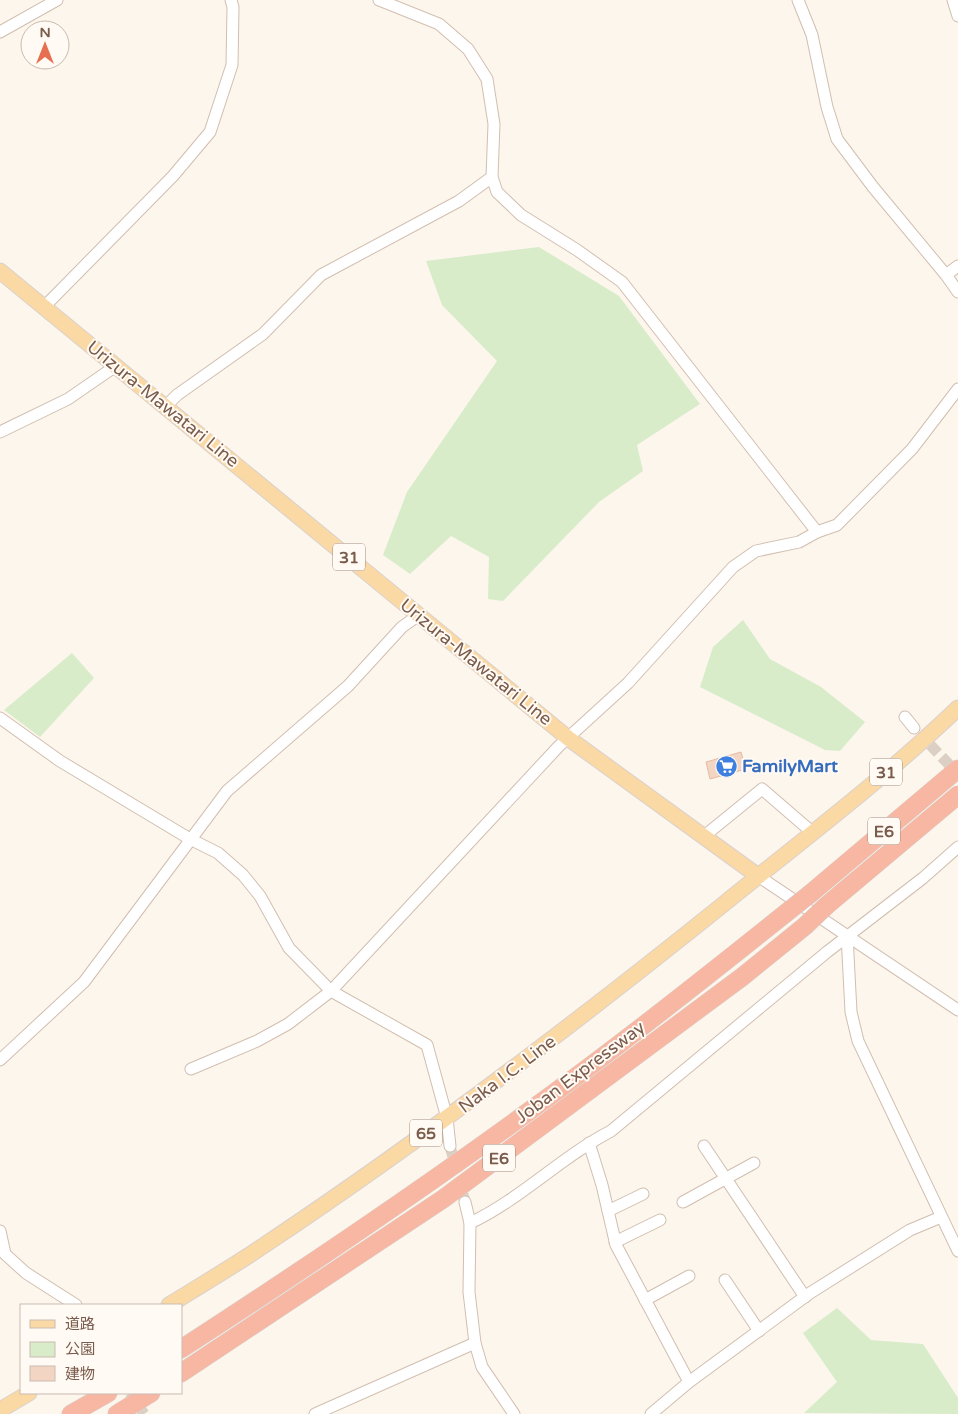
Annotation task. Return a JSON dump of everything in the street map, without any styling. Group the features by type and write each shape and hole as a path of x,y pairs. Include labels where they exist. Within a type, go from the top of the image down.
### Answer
{"highway":[{"name":"Joban Expressway","path":"182,1348 432,1181 590,1066 810,894 958,768"},
{"name":"Joban Expressway","path":"182,1372 443,1198 734,983 805,926 826,906 958,795"},
{"path":"72,1414 106,1394"},
{"path":"78,1414 110,1394"},
{"path":"117,1414 149,1394"}],"main road":[{"name":"Urizura-Mawatari Line","path":"0,271 45,306 568,738 758,876"},
{"name":"31","path":"758,876 875,781 958,708"},
{"name":"Naka I.C. Line","path":"170,1304 265,1245 447,1118 608,998 758,876"},
{"path":"0,1410 27,1394"}],"street":[{"path":"0,32 57,0"},
{"path":"45,306 173,176 210,132 232,65 233,7 231,0"},
{"path":"379,0 439,24 468,49 487,79 494,124 492,177 497,192 521,215 577,250 622,282 817,532"},
{"path":"798,0 812,35 827,107 837,139 873,187 958,292"},
{"path":"953,0 958,16"},
{"path":"166,406 177,395 263,334 321,275 459,201 492,177"},
{"path":"946,275 958,266"},
{"path":"0,432 68,399 110,370 118,367"},
{"path":"191,1068 257,1041 288,1024 331,992 568,738 628,683 733,567 756,552 799,542 817,532 837,525 912,449 958,389"},
{"path":"0,1060 84,982 227,791 348,686 402,627 419,615"},
{"path":"0,718 60,761 190,839 218,853 243,875 260,896 289,948 331,992 427,1045 447,1118 450,1146"},
{"path":"905,718 914,728"},
{"path":"703,836 762,789 813,833"},
{"path":"470,1224 493,1213 589,1143 611,1131 847,935 923,878 958,848"},
{"path":"758,876 958,1010"},
{"path":"847,935 851,1012 858,1041 958,1252"},
{"path":"589,1143 615,1242 689,1382"},
{"path":"704,1146 805,1297"},
{"path":"683,1202 754,1163"},
{"path":"608,1211 643,1194"},
{"path":"465,1202 470,1224 469,1292 474,1342 482,1367 514,1414"},
{"path":"650,1414 689,1382 805,1297 910,1230 941,1217"},
{"path":"615,1242 660,1220"},
{"path":"0,1231 5,1254 26,1273 74,1304"},
{"path":"645,1300 689,1276"},
{"path":"725,1280 759,1331"},
{"path":"315,1414 474,1342"}],"green space":[{"path":"539,247 619,296 700,404 637,445 643,471 599,502 503,601 488,599 489,557 451,536 410,574 383,555 407,492 497,361 442,305 426,261"},
{"path":"743,620 770,659 821,687 865,722 840,751 825,750 700,687 713,647"},
{"path":"72,653 94,678 40,737 4,710"},
{"path":"837,1308 871,1340 923,1344 958,1398 958,1414 804,1413 837,1382 803,1333"}],"building":[{"name":"FamilyMart","path":"741,752 746,769 710,779 706,762"}],"tunnel":[{"path":"919,733 958,774"},
{"path":"450,1146 465,1202"},
{"path":"131,1394 144,1414"}],"place":[{"name":"FamilyMart","path":"726,766"}]}
